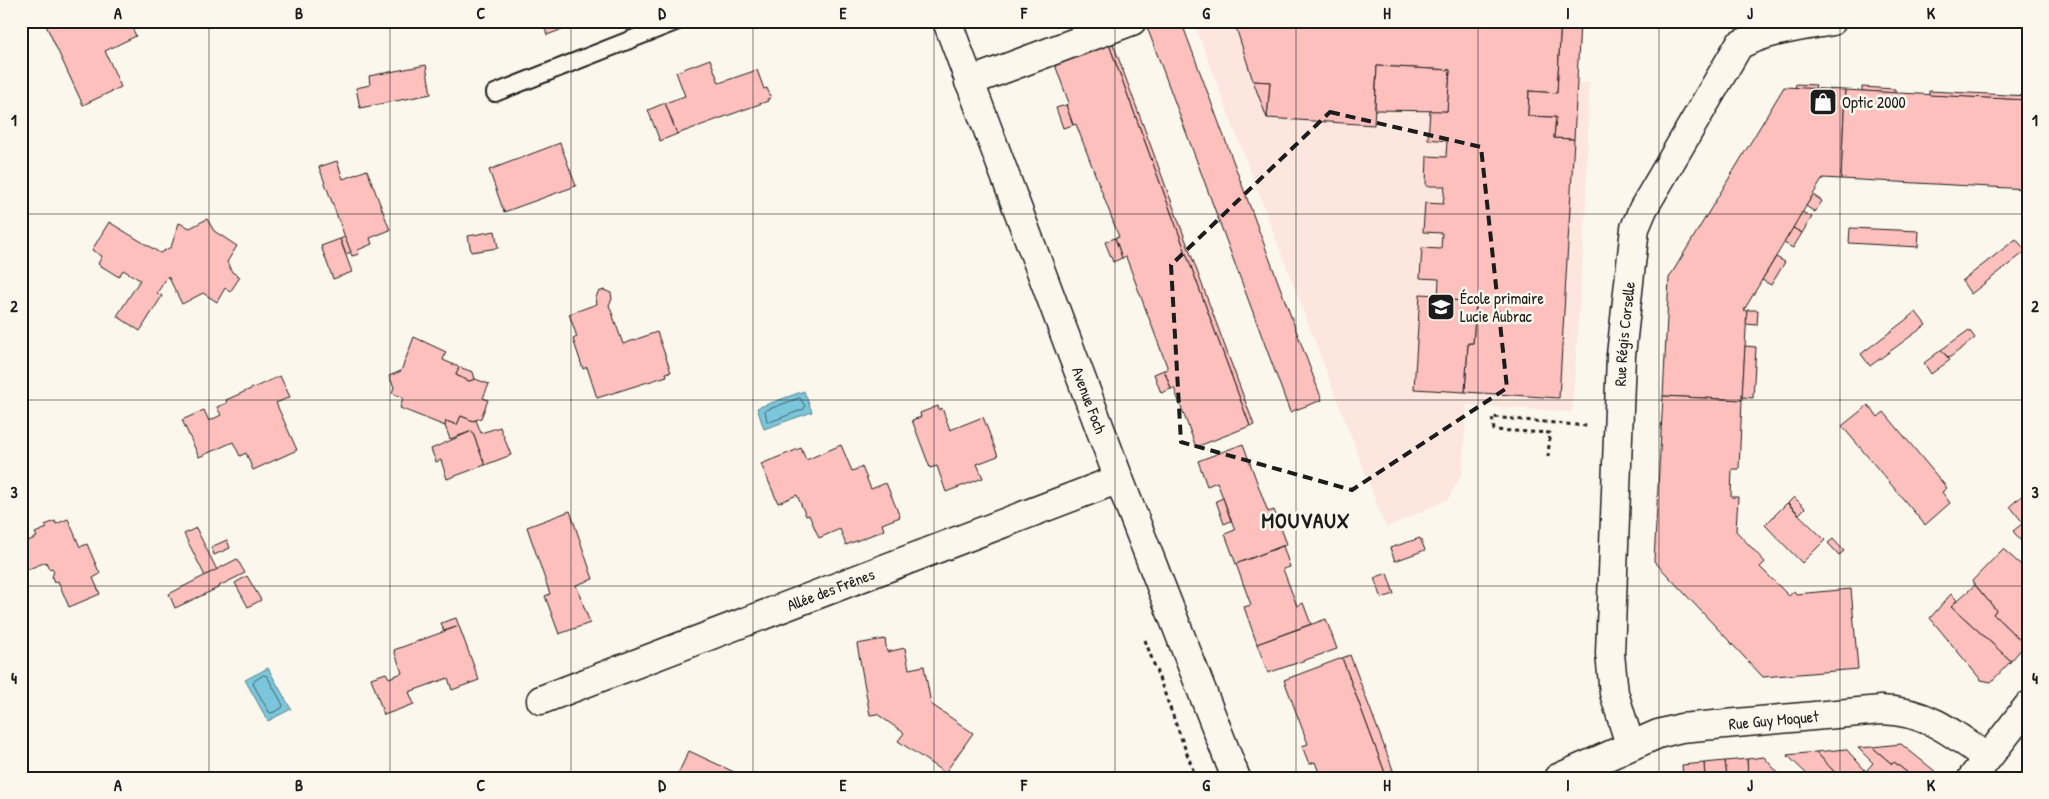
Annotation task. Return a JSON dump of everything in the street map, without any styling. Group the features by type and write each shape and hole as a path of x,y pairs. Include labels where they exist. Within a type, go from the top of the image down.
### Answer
{"street":[{"name":"Avenue Foch","path":"947,21 1119,478 1236,778"},
{"path":"969,82 1132,21"},
{"name":"Rue Régis Corselle","path":"1630,746 1614,693 1610,654 1621,355 1635,228 1643,209 1737,33 1755,37 1774,31 1832,21"},
{"name":"Allée des Frênes","path":"541,700 1119,478"},
{"path":"1979,768 2028,706"},
{"name":"Rue Guy Moquet","path":"1558,778 1658,734 1681,728 1881,710 1902,710 1920,716 1952,733 1979,768"}],"lane":[{"path":"495,93 678,21"}],"path":[{"path":"1548,457 1550,432 1494,430 1492,417 1618,429"}],"highlighted area":[{"path":"1330,112 1481,147 1507,388 1352,490 1181,442 1171,265"}],"shaded area":[{"name":"École primaire Lucie Aubrac","path":"1205,21 1580,22 1577,83 1589,83 1586,209 1572,412 1467,405 1462,473 1448,499 1386,528 1195,26"}],"water":[{"path":"804,391 812,412 764,429 757,408"},
{"path":"268,668 291,709 268,721 245,680"}],"building":[{"path":"44,21 129,21 136,36 105,51 121,87 83,105"},
{"path":"543,21 584,21 547,35"},
{"path":"1164,21 1181,21 1322,400 1290,412 1147,27"},
{"path":"1234,21 1561,21 1557,93 1529,91 1528,116 1556,117 1554,138 1574,139 1559,398 1465,392 1468,343 1473,343 1476,302 1438,299 1439,279 1420,278 1422,248 1441,249 1442,233 1423,232 1425,203 1443,204 1445,186 1426,186 1427,156 1446,157 1447,141 1428,139 1430,110 1447,111 1450,70 1377,66 1374,125 1267,118 1270,82 1253,81"},
{"path":"1561,21 1580,22 1574,139 1554,138 1556,117 1528,116 1529,91 1557,93"},
{"path":"1112,41 1254,425 1250,426 1108,42"},
{"path":"1108,42 1250,426 1196,447 1174,388 1171,389 1164,370 1168,369 1126,257 1122,258 1115,238 1119,237 1076,124 1073,125 1066,105 1069,103 1054,62"},
{"path":"710,59 719,83 757,70 764,89 767,88 771,98 767,99 768,101 677,134 665,103 685,96 676,72"},
{"path":"426,65 431,94 360,108 356,88 370,85 369,76"},
{"path":"1377,66 1450,70 1447,111 1375,110"},
{"path":"1253,81 1270,82 1267,118"},
{"path":"1796,84 1816,85 1815,89 1795,88"},
{"path":"1784,87 1845,90 1841,179 1823,178 1744,310 1747,312 1742,400 1663,396 1669,278"},
{"path":"1862,87 1895,89 1895,93 1862,91"},
{"path":"1845,90 2028,100 2028,189 1841,179"},
{"path":"1929,91 2028,96 2028,100 1929,95"},
{"path":"665,103 677,134 660,141 648,110"},
{"path":"1066,105 1073,125 1063,128 1056,108"},
{"path":"560,143 576,186 504,212 489,170"},
{"path":"337,161 343,179 367,170 390,230 370,238 372,244 358,250 359,254 352,256 319,167"},
{"path":"1813,195 1822,201 1815,212 1806,206"},
{"path":"1802,212 1812,217 1802,233 1793,228"},
{"path":"207,219 214,231 237,246 227,262 232,272 240,277 230,292 225,288 217,302 203,293 182,304 168,276 157,293 162,296 140,331 117,316 140,280 123,270 119,277 98,264 102,256 92,250 109,222 160,253 171,247 179,223 190,228"},
{"path":"1793,228 1802,233 1793,248 1784,243"},
{"path":"1850,228 1919,231 1918,247 1849,243"},
{"path":"495,231 498,248 471,252 468,236"},
{"path":"345,237 351,252 346,254 340,239"},
{"path":"1115,238 1122,258 1113,262 1105,242"},
{"path":"340,239 352,272 333,279 321,246"},
{"path":"2016,239 2026,251 1971,294 1962,281"},
{"path":"1776,257 1785,262 1771,285 1762,280"},
{"path":"604,290 611,293 612,299 609,305 623,344 657,332 671,372 666,373 667,376 597,398 587,367 583,369 573,339 577,337 569,314 597,304 598,292"},
{"path":"1420,294 1438,295 1438,299 1476,302 1473,343 1468,343 1465,392 1414,389"},
{"path":"1747,310 1758,310 1757,325 1746,324"},
{"path":"1916,312 1926,325 1870,366 1861,354"},
{"path":"1969,330 1975,338 1949,358 1941,350"},
{"path":"414,337 446,352 443,360 459,367 456,375 469,381 475,379 489,384 483,398 488,400 481,418 473,421 461,416 457,425 446,421 445,426 400,408 403,398 392,393 394,387 389,376 401,371"},
{"path":"1745,346 1756,347 1753,398 1742,397"},
{"path":"1941,350 1950,360 1931,374 1924,363"},
{"path":"459,367 473,372 475,379 469,381 456,375"},
{"path":"1164,370 1171,389 1161,393 1154,374"},
{"path":"280,376 290,397 276,403 297,450 253,470 246,453 240,456 233,442 199,457 182,420 204,410 209,421 221,415 217,407 227,403 226,400"},
{"path":"1663,396 1742,400 1739,469 1732,469 1731,497 1738,497 1736,531 1765,562 1760,567 1789,596 1794,591 1796,594 1851,589 1858,669 1763,677 1654,561"},
{"path":"1868,405 1878,417 1884,412 1947,488 1942,492 1950,503 1925,525 1842,426"},
{"path":"938,406 939,410 942,408 950,430 983,417 998,456 977,464 983,478 946,492 937,466 930,468 912,420 921,417 920,413"},
{"path":"461,416 473,421 476,420 481,433 500,427 511,455 485,465 472,431 450,439 445,426 446,421 457,425"},
{"path":"472,431 485,465 447,479 441,460 436,462 431,449"},
{"path":"1243,444 1268,512 1274,510 1287,544 1236,564 1225,534 1235,530 1217,482 1207,486 1198,461"},
{"path":"841,445 852,471 862,467 871,489 886,483 900,517 882,524 884,530 846,545 840,529 819,538 809,515 806,516 797,495 778,503 761,464 801,448 806,460"},
{"path":"2024,494 2028,499 2028,550 2013,531 2023,523 2010,506"},
{"path":"1794,497 1805,508 1799,514 1788,503"},
{"path":"1223,498 1231,521 1224,524 1216,501"},
{"path":"1787,503 1825,540 1802,563 1765,525"},
{"path":"570,511 593,579 576,585 590,623 559,634 545,596 550,594 527,527"},
{"path":"68,519 80,547 87,544 100,574 93,578 100,594 69,607 58,581 54,583 52,577 54,571 52,568 49,569 46,562 21,572 21,544 37,537 35,533 47,528 45,525 55,521 56,524"},
{"path":"196,528 217,570 205,576 184,534"},
{"path":"1420,538 1425,550 1395,561 1390,548"},
{"path":"1833,539 1844,551 1839,555 1828,543"},
{"path":"227,540 230,548 214,555 211,547"},
{"path":"1283,546 1290,567 1283,569 1297,606 1303,603 1311,624 1257,644 1244,607 1251,605 1236,564"},
{"path":"2003,549 2028,571 2028,642 2025,645 1993,614 1996,610 1972,581"},
{"path":"237,559 245,573 175,608 169,594"},
{"path":"1387,573 1394,594 1382,598 1374,578"},
{"path":"247,576 261,600 248,607 235,583"},
{"path":"1975,585 1996,610 1993,614 2025,645 2011,661 1951,606"},
{"path":"1951,594 1957,600 1951,606 2011,661 1991,682 1981,680 1930,618"},
{"path":"456,618 459,626 444,631 441,623"},
{"path":"1326,619 1337,649 1268,673 1257,644"},
{"path":"459,626 479,680 452,690 448,678 409,692 414,704 384,715 371,678 386,673 389,678 402,673 394,650"},
{"path":"885,639 887,652 905,648 909,669 924,666 931,704 973,733 945,773 898,741 904,733 877,714 870,715 857,644"},
{"path":"1350,655 1393,770 1385,773 1342,658"},
{"path":"1342,658 1385,773 1372,778 1321,778 1315,762 1309,764 1302,746 1308,744 1284,680"},
{"path":"1901,744 1936,772 1932,778 1914,778 1894,762 1892,764 1872,747"},
{"path":"1872,747 1892,764 1894,762 1914,778 1874,778 1866,771 1873,763 1858,748"},
{"path":"1846,749 1865,770 1856,778 1840,778 1816,752"},
{"path":"689,751 747,778 676,778"},
{"path":"1816,752 1840,778 1811,778 1787,755"},
{"path":"1764,757 1778,773 1770,778 1748,778 1747,759"},
{"path":"1747,759 1748,778 1727,778 1725,761"},
{"path":"1725,761 1727,778 1705,778 1704,763"},
{"path":"1704,763 1705,778 1683,778 1682,765"}],"place":[{"name":"Optic 2000","path":"1823,102"},
{"name":"École primaire Lucie Aubrac","path":"1441,307"}],"district":[{"name":"MOUVAUX","path":"1306,520"}]}
